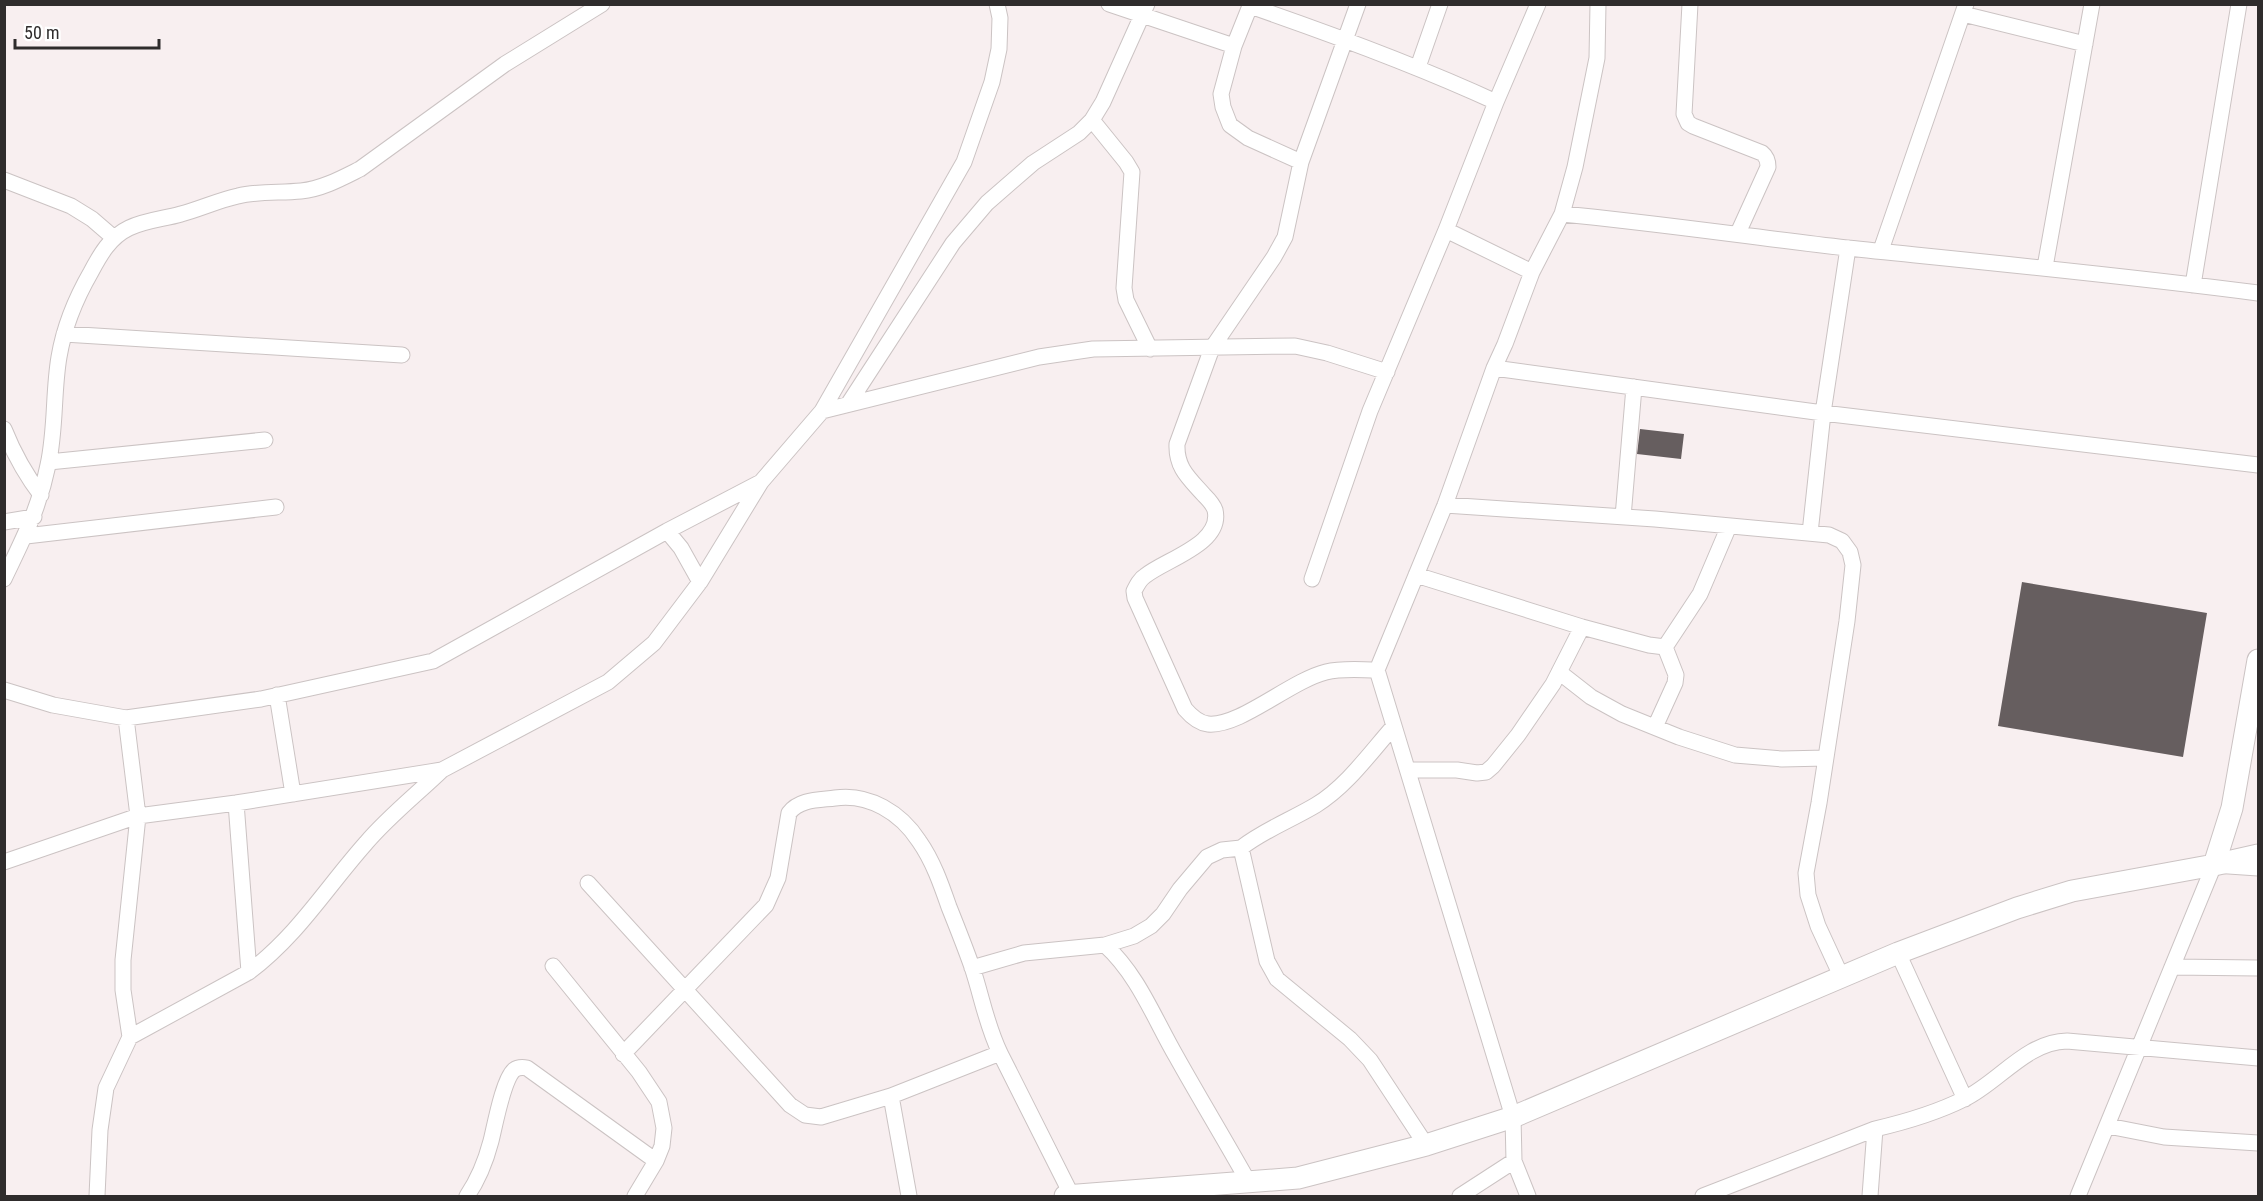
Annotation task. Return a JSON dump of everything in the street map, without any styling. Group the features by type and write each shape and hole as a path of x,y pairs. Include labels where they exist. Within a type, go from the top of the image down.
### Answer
{"street":[{"path":"4,579 26,536 41,495 49,462 56,412 59,359 64,334 81,289 101,252 114,238 127,229 144,222 189,212 238,196 304,191 339,180 360,169 505,64 602,4"},
{"path":"130,1037 249,972 273,953 289,937 367,841 442,770 608,682 654,643 700,582 760,482 822,411 964,162 992,82 999,49 1000,18 997,4"},
{"path":"1109,4 1145,10 1234,46"},
{"path":"1358,4 1301,162 1285,237 1212,348 1180,433 1176,457 1182,469 1214,506 1216,518 1214,530 1203,541 1144,576 1134,591 1135,598 1185,709 1205,724 1219,723 1248,713 1280,693 1326,672 1377,670"},
{"path":"1418,67 1440,4"},
{"path":"1312,579 1370,411 1538,4"},
{"path":"1528,1197 1514,1161 1514,1117 1377,670 1445,505 1494,368 1532,272 1562,214 1575,167 1597,58 1598,4"},
{"path":"1690,4 1684,114 1686,119 1693,126 1762,153 1768,162 1768,167 1738,234"},
{"path":"2045,267 2092,4"},
{"path":"2193,285 2239,4"},
{"path":"1301,162 1248,138 1230,125 1223,107 1221,94 1234,46 1251,5 1418,67 1496,102"},
{"path":"1881,250 1964,7 2085,44"},
{"path":"849,403 953,243 987,203 1033,163 1079,133 1092,120 1104,102 1145,10"},
{"path":"1092,120 1132,172 1125,294 1150,349"},
{"path":"4,180 71,206 92,219 114,238"},
{"path":"1562,214 1643,221 1848,248 2045,267 2259,293"},
{"path":"1446,230 1532,272"},
{"path":"1810,533 1823,413 1848,248"},
{"path":"64,334 402,355"},
{"path":"822,411 1039,357 1093,349 1295,346 1327,353 1387,372"},
{"path":"1494,368 1823,413 2259,465"},
{"path":"1623,516 1634,387"},
{"path":"4,429 13,453 26,476 41,495"},
{"path":"49,462 266,440"},
{"path":"5,691 53,705 126,718 277,695 433,661 760,482"},
{"path":"1445,505 1623,516 1829,535 1842,541 1850,552 1853,565 1847,621 1806,873 1808,896 1818,926 1842,978"},
{"path":"26,536 276,507"},
{"path":"4,522 34,517"},
{"path":"1665,647 1700,594 1729,526"},
{"path":"667,531 681,548 700,582"},
{"path":"1416,575 1582,627 1649,645 1665,647"},
{"path":"1408,770 1486,772 1518,735 1559,672 1582,627"},
{"path":"1655,727 1675,683 1676,675 1665,647"},
{"path":"2078,1197 2214,865 2232,808 2259,660"},
{"path":"1559,672 1591,697 1622,714 1735,755 1782,759 1826,758"},
{"path":"277,695 293,794"},
{"path":"98,1197 100,1130 106,1088 130,1037 124,998 123,960 138,816 126,718"},
{"path":"972,968 1024,953 1105,945 1134,936 1151,926 1207,857 1222,850 1240,848 1261,833 1317,804 1335,790 1394,726"},
{"path":"4,862 138,816 236,803 442,770"},
{"path":"623,1053 766,905 778,878 789,813 793,807 803,803 848,796 874,801 894,814 918,839 932,863 972,968 986,1021 1072,1196"},
{"path":"236,803 249,972"},
{"path":"1240,848 1267,962 1277,979 1350,1039 1370,1060 1426,1145"},
{"path":"1065,1197 1130,1194 1298,1178 1426,1145 1514,1117 1961,928 2072,891 2259,855"},
{"path":"2214,865 2259,867"},
{"path":"588,883 790,1106 805,1115 821,1117 891,1096 1000,1053"},
{"path":"1105,945 1116,954 1137,984 1176,1057 1249,1183"},
{"path":"1898,953 1965,1099"},
{"path":"553,966 645,1082 661,1109 664,1128 662,1146 635,1197"},
{"path":"2172,967 2259,968"},
{"path":"1703,1197 1875,1129 1898,1124 1965,1099 2037,1049 2053,1042 2067,1041 2259,1058"},
{"path":"475,1194 495,1118 510,1076 517,1068 527,1068 656,1161"},
{"path":"891,1096 909,1197"},
{"path":"2108,1126 2164,1137 2259,1143"},
{"path":"1870,1197 1875,1129"},
{"path":"1460,1197 1514,1161"}],"building":[{"path":"1640,429 1684,434 1681,459 1637,454"},
{"path":"2022,582 2207,613 2183,757 1998,726"}]}
